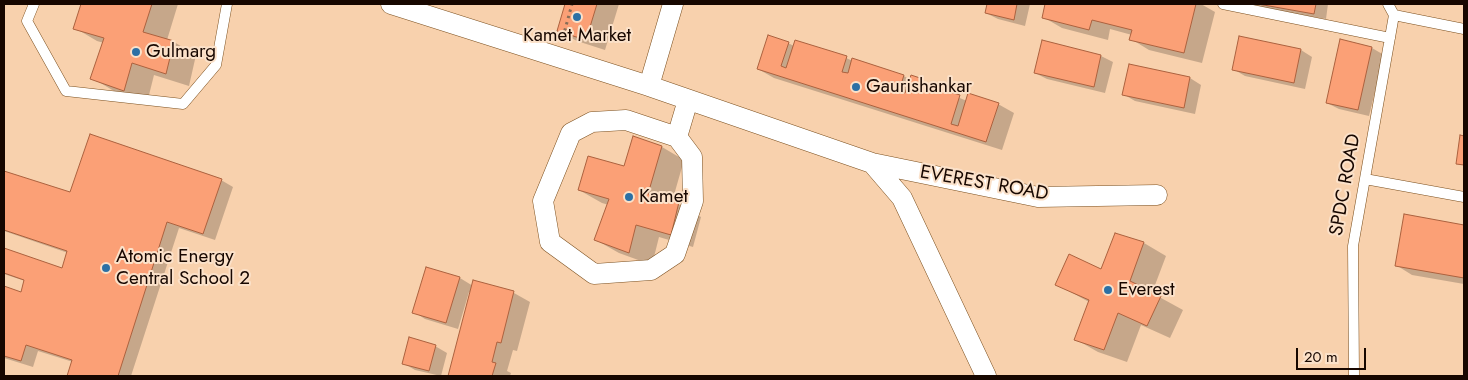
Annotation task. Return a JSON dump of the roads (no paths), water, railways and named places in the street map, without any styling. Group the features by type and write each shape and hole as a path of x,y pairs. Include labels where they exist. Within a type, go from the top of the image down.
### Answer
{"street":[{"name":"EVEREST ROAD","path":"391,4 649,86 872,163 1038,197 1157,195"},
{"path":"649,86 673,4"},
{"path":"677,137 688,100"},
{"path":"626,120 677,137 692,157 692,201 675,254 651,270 594,274 550,242 543,201 570,133 592,122 626,120"},
{"path":"872,163 902,198 986,376"}],"lane":[{"path":"34,4 27,21 66,91 183,104 216,65 227,4"},
{"path":"1223,4 1390,38"},
{"path":"1388,4 1394,15 1464,29"},
{"name":"SPDC ROAD","path":"1354,376 1353,246 1394,15"},
{"path":"1365,179 1464,197"}],"place":[{"name":"Kamet Market","path":"577,17"},
{"name":"Gulmarg","path":"136,52"},
{"name":"Gaurishankar","path":"856,87"},
{"name":"Kamet","path":"629,197"},
{"name":"Atomic Energy Central School 2","path":"106,268"},
{"name":"Everest","path":"1108,290"}]}
